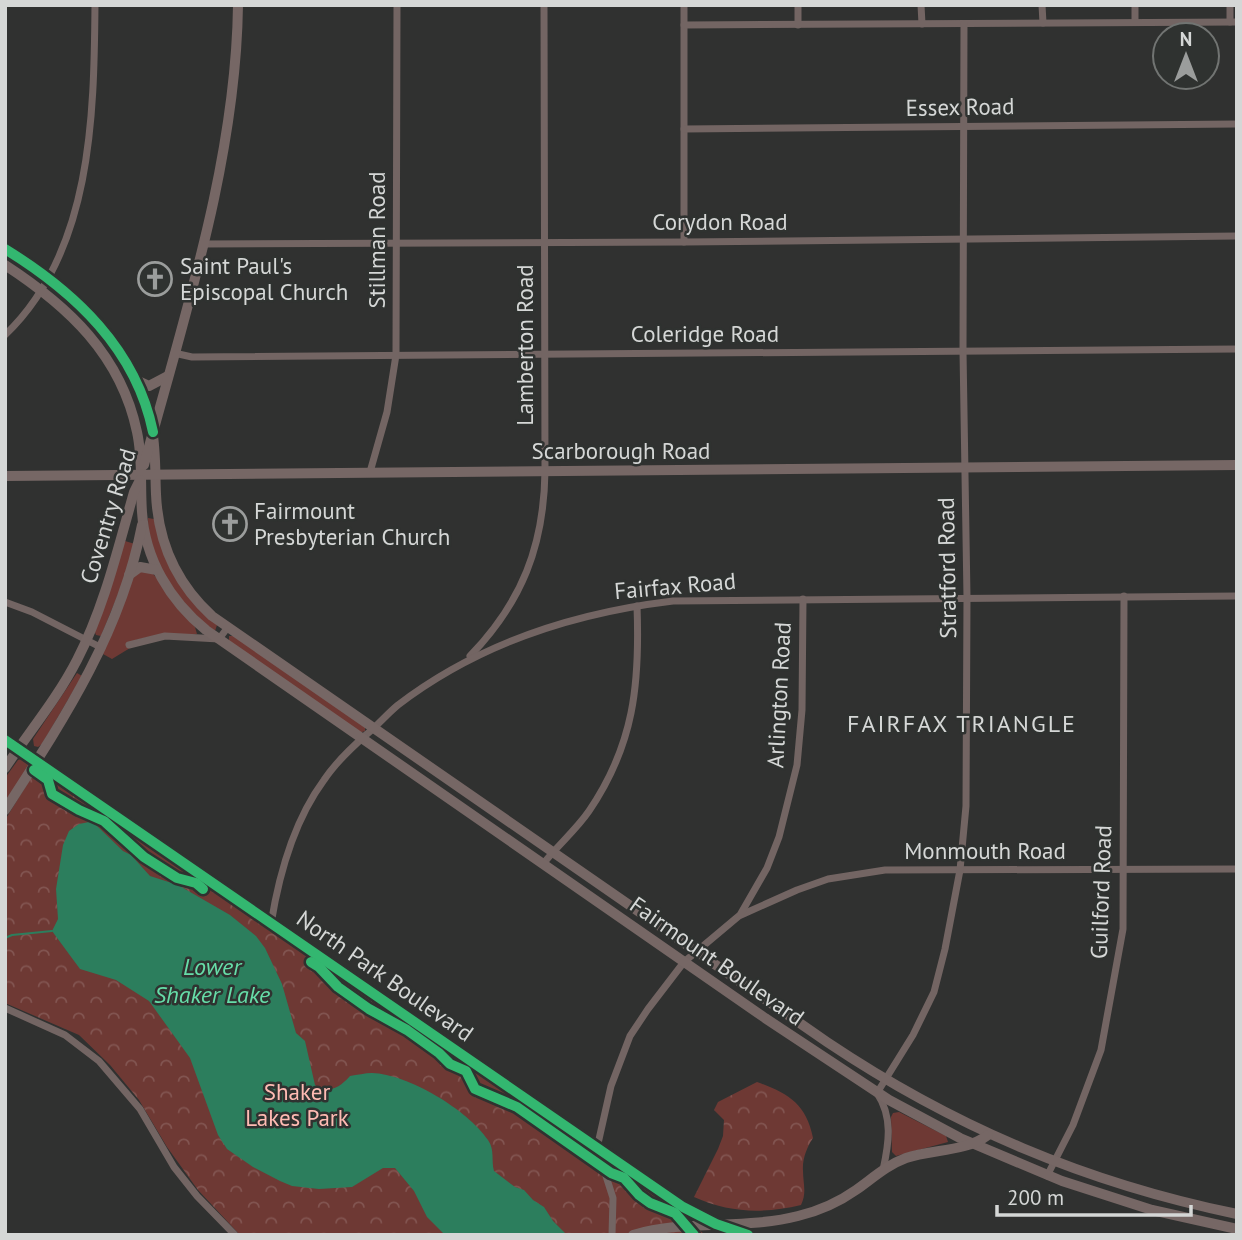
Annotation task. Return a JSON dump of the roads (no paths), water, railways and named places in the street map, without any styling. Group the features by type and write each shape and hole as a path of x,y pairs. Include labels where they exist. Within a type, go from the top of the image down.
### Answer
{"main road":[{"name":"Coventry Road","path":"5,768 52,702 77,660 105,590 134,492 142,474 203,244 227,122 239,5"},
{"name":"Fairmount Boulevard","path":"5,249 81,305 114,344 134,379 153,432 159,525 170,561 200,604 228,627 885,1080 988,1135 1055,1162 1150,1193 1237,1214"},
{"name":"Fairmount Boulevard","path":"5,265 41,290 79,322 103,351 123,387 135,423 142,474 143,522 157,570 182,607 219,639 877,1093 972,1144 1047,1176 1123,1202 1236,1229"},
{"path":"103,351 114,344"},
{"path":"134,379 149,386 168,376"},
{"path":"135,423 142,425 159,411"},
{"name":"Scarborough Road","path":"5,476 1237,466"},
{"name":"Coventry Road","path":"5,810 83,686 102,648 129,576 155,474"},
{"path":"129,576 141,567 157,570"},
{"name":"North Park Boulevard","path":"5,740 716,1230"},
{"path":"632,1235 657,1230 716,1230 811,1213 842,1199 883,1170 918,1154 972,1144 988,1135"}],"street":[{"path":"5,335 24,316 41,290 70,226 83,182 94,93 95,5"},
{"name":"Stillman Road","path":"370,472 387,412 396,355 397,5"},
{"name":"Lamberton Road","path":"464,661 494,628 524,579 542,519 545,471 544,5"},
{"path":"684,5 684,242"},
{"path":"798,5 798,25"},
{"path":"921,5 922,24"},
{"path":"1042,5 1042,23"},
{"path":"1135,5 1135,22"},
{"path":"684,25 1233,22 1230,5"},
{"name":"Stratford Road","path":"877,1093 913,1035 934,992 960,870 966,806 964,24"},
{"name":"Essex Road","path":"684,130 1237,124"},
{"name":"Corydon Road","path":"203,244 1237,236"},
{"name":"Coleridge Road","path":"174,353 192,357 1237,349"},
{"name":"Guilford Road","path":"1047,1176 1082,1102 1101,1050 1123,929 1124,596"},
{"name":"Fairfax Road","path":"271,923 281,872 304,815 322,782 352,746 398,705 464,661 565,621 673,601 1237,596"},
{"name":"Arlington Road","path":"597,1148 611,1086 630,1036 684,962 740,915 767,868 779,837 797,765 802,710 803,598"},
{"path":"5,602 32,612 102,648"},
{"path":"542,864 587,813 610,778 627,736 636,684 637,606"},
{"path":"129,645 165,636 219,639 228,627"},
{"path":"494,628 507,642"},
{"name":"Monmouth Road","path":"740,915 828,879 885,870 1237,869"},
{"path":"5,1009 65,1035 99,1061 140,1109 174,1167 197,1196 235,1235"},
{"path":"877,1093 885,1108 888,1128 883,1170"},
{"path":"597,1148 613,1198 612,1235"},
{"name":"North Park Boulevard","path":"716,1230 748,1235"}],"water":[{"name":"Lower Shaker Lake","path":"79,824 95,824 123,851 131,855 150,876 178,885 230,915 256,936 265,948 282,984 296,1033 305,1041 315,1085 323,1091 328,1090 350,1076 372,1073 402,1080 436,1096 466,1117 488,1140 494,1171 515,1187 524,1190 544,1207 567,1235 445,1235 427,1217 414,1191 395,1168 383,1168 352,1187 319,1189 292,1186 253,1167 227,1149 218,1135 190,1058 149,1001 116,980 80,969 52,931 58,919 56,889 63,845 69,831"}],"waterway":[{"path":"5,938 52,931"}],"place":[{"name":"Saint Paul's Episcopal Church","path":"155,279"},
{"name":"Fairmount Presbyterian Church","path":"230,524"}],"district":[{"name":"FAIRFAX TRIANGLE","path":"962,724"}],"park label":[{"name":"Shaker Lakes Park","path":"297,1105"}]}
